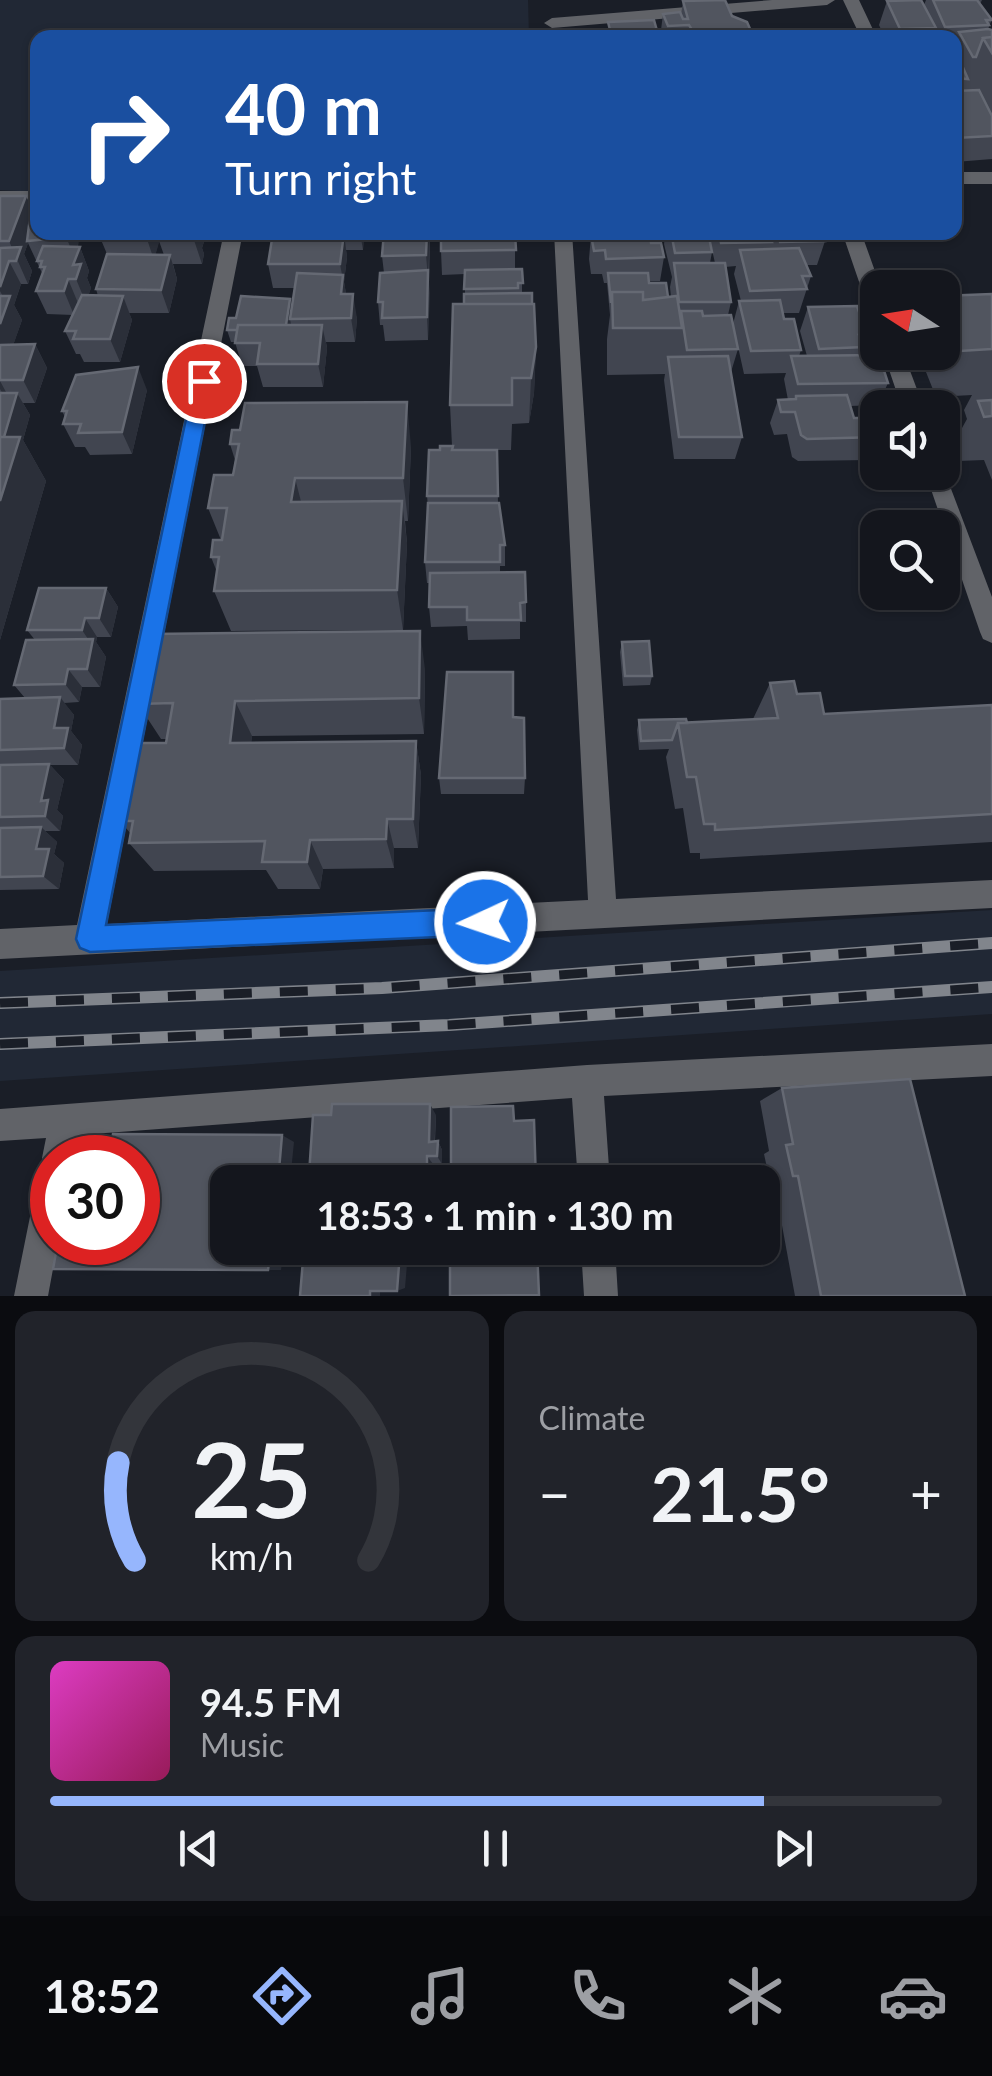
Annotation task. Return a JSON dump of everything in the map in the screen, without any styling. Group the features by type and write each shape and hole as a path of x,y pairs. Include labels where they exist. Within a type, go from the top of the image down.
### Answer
{"street":[{"path":"550,0 552,30 764,2 827,0"},
{"path":"851,0 865,30"},
{"path":"962,178 992,178"},
{"path":"0,197 30,197"},
{"path":"90,939 232,240"},
{"path":"563,240 603,916"},
{"path":"853,240 864,270"},
{"path":"942,490 992,632"},
{"path":"0,944 992,894"},
{"path":"0,1124 587,1081 992,1060"},
{"path":"587,1081 593,1165"},
{"path":"63,1135 66,1122"},
{"path":"31,1296 37,1265"},
{"path":"599,1265 601,1296"}],"shaded area":[{"path":"0,0 528,0 529,30 30,30 30,192 0,190"},
{"path":"992,910 992,1014 0,1081 0,971"}],"building":[{"path":"725,0 732,16 747,22 750,30 668,26 663,14 680,12 683,19 688,19 683,1"},
{"path":"921,0 936,28 900,29 887,1"},
{"path":"933,0 977,0 992,20 986,20 989,25 945,27"},
{"path":"654,20 657,30 610,30 608,22"},
{"path":"988,29 992,30 992,37 983,38 973,57 962,32"},
{"path":"992,37 992,53 983,38"},
{"path":"979,90 992,116 992,136 962,138 962,91"},
{"path":"0,196 26,196 9,241 0,241"},
{"path":"272,240 343,240 340,264 268,264"},
{"path":"383,240 427,240 426,255 382,256"},
{"path":"441,240 515,240 516,250 441,251"},
{"path":"592,240 651,240 661,243 664,257 606,259 605,250 594,251"},
{"path":"673,240 710,240 712,252 675,253"},
{"path":"720,240 772,242 721,243"},
{"path":"779,240 825,241 780,242"},
{"path":"43,246 80,247 73,265 81,264 76,279 68,279 64,291 36,291 45,267 37,261"},
{"path":"21,247 16,261 9,261 0,287 0,248"},
{"path":"799,248 811,276 802,276 807,289 750,291 740,250"},
{"path":"107,254 170,255 161,290 96,289"},
{"path":"674,263 725,263 731,302 679,302"},
{"path":"522,269 523,283 518,283 518,288 464,289 465,270"},
{"path":"428,270 427,317 382,318 383,302 378,302 380,273"},
{"path":"297,273 343,275 341,294 353,294 351,318 290,319"},
{"path":"608,273 648,273 649,283 666,283 668,297 643,300 643,292 612,292 611,303"},
{"path":"612,292 643,292 643,300 677,296 682,328 613,328"},
{"path":"532,293 532,304 464,304 464,294"},
{"path":"992,294 992,349 960,351 960,295"},
{"path":"82,295 123,296 110,339 73,339 76,331 65,331"},
{"path":"0,296 10,296 0,324"},
{"path":"241,296 290,299 286,325 238,325 237,330 227,330 229,318 236,318"},
{"path":"780,300 784,319 794,319 801,350 751,351 739,301"},
{"path":"453,304 534,304 536,347 531,378 512,378 512,405 450,405"},
{"path":"857,306 860,347 819,349 808,307"},
{"path":"681,311 702,311 703,316 731,315 738,349 687,350"},
{"path":"238,325 322,325 318,364 257,364 260,343 235,343"},
{"path":"35,344 23,380 0,380 0,345"},
{"path":"860,355 860,370 884,370 888,383 798,384 791,356"},
{"path":"728,356 742,437 679,437 668,357"},
{"path":"138,367 122,432 78,433 81,424 63,424 67,411 62,411 76,375"},
{"path":"0,393 17,393 4,437 0,437"},
{"path":"847,395 854,418 860,418 860,438 807,439 801,435 795,412 781,412 778,400"},
{"path":"992,400 992,416 984,417 978,401"},
{"path":"407,402 403,478 295,478 291,502 402,501 397,590 214,591 219,557 211,557 213,540 222,540 227,508 208,508 214,475 233,475 239,444 230,444 232,430 240,430 245,403"},
{"path":"0,437 20,437 0,501"},
{"path":"440,446 453,446 452,450 497,450 498,496 427,496 429,450 440,450"},
{"path":"428,503 499,503 505,545 500,545 500,562 425,562"},
{"path":"525,572 526,602 520,603 521,620 467,620 467,607 429,607 430,573"},
{"path":"39,588 106,588 99,618 85,618 82,630 27,630"},
{"path":"420,631 419,698 235,701 230,743 416,741 413,819 387,819 386,839 310,840 307,862 262,862 265,841 129,843 133,821 120,821 134,743 166,743 173,703 138,704 152,634"},
{"path":"93,639 87,669 68,669 65,684 14,685 26,640"},
{"path":"649,641 652,676 625,676 622,642"},
{"path":"447,672 513,672 513,717 524,718 525,778 439,778"},
{"path":"794,681 797,694 820,693 824,714 992,705 992,814 715,830 715,824 704,824 696,777 687,777 678,723 778,718 770,683"},
{"path":"60,697 54,728 68,728 64,748 0,750 0,699"},
{"path":"686,719 687,723 678,723 672,740 641,741 639,720"},
{"path":"49,764 41,801 48,800 45,816 0,817 0,765"},
{"path":"41,827 36,849 49,849 43,876 0,877 0,828"},
{"path":"910,1079 965,1296 821,1296 798,1176 793,1176 786,1145 793,1144 782,1088"},
{"path":"332,1104 430,1104 429,1142 438,1141 437,1156 427,1156 427,1165 310,1165 313,1115 331,1115"},
{"path":"513,1106 514,1121 534,1120 535,1165 451,1165 451,1107"},
{"path":"113,1134 282,1135 279,1165 210,1165 210,1265 269,1265 268,1270 53,1269 54,1265 160,1265 160,1135"},
{"path":"303,1265 399,1265 397,1291 370,1291 370,1296 300,1296"},
{"path":"450,1265 538,1265 539,1295 450,1296"}],"railway":[{"path":"0,1003 382,988 992,943"},
{"path":"0,1044 449,1025 992,987"}],"route":[{"path":"204,381 90,939 485,922"}]}
